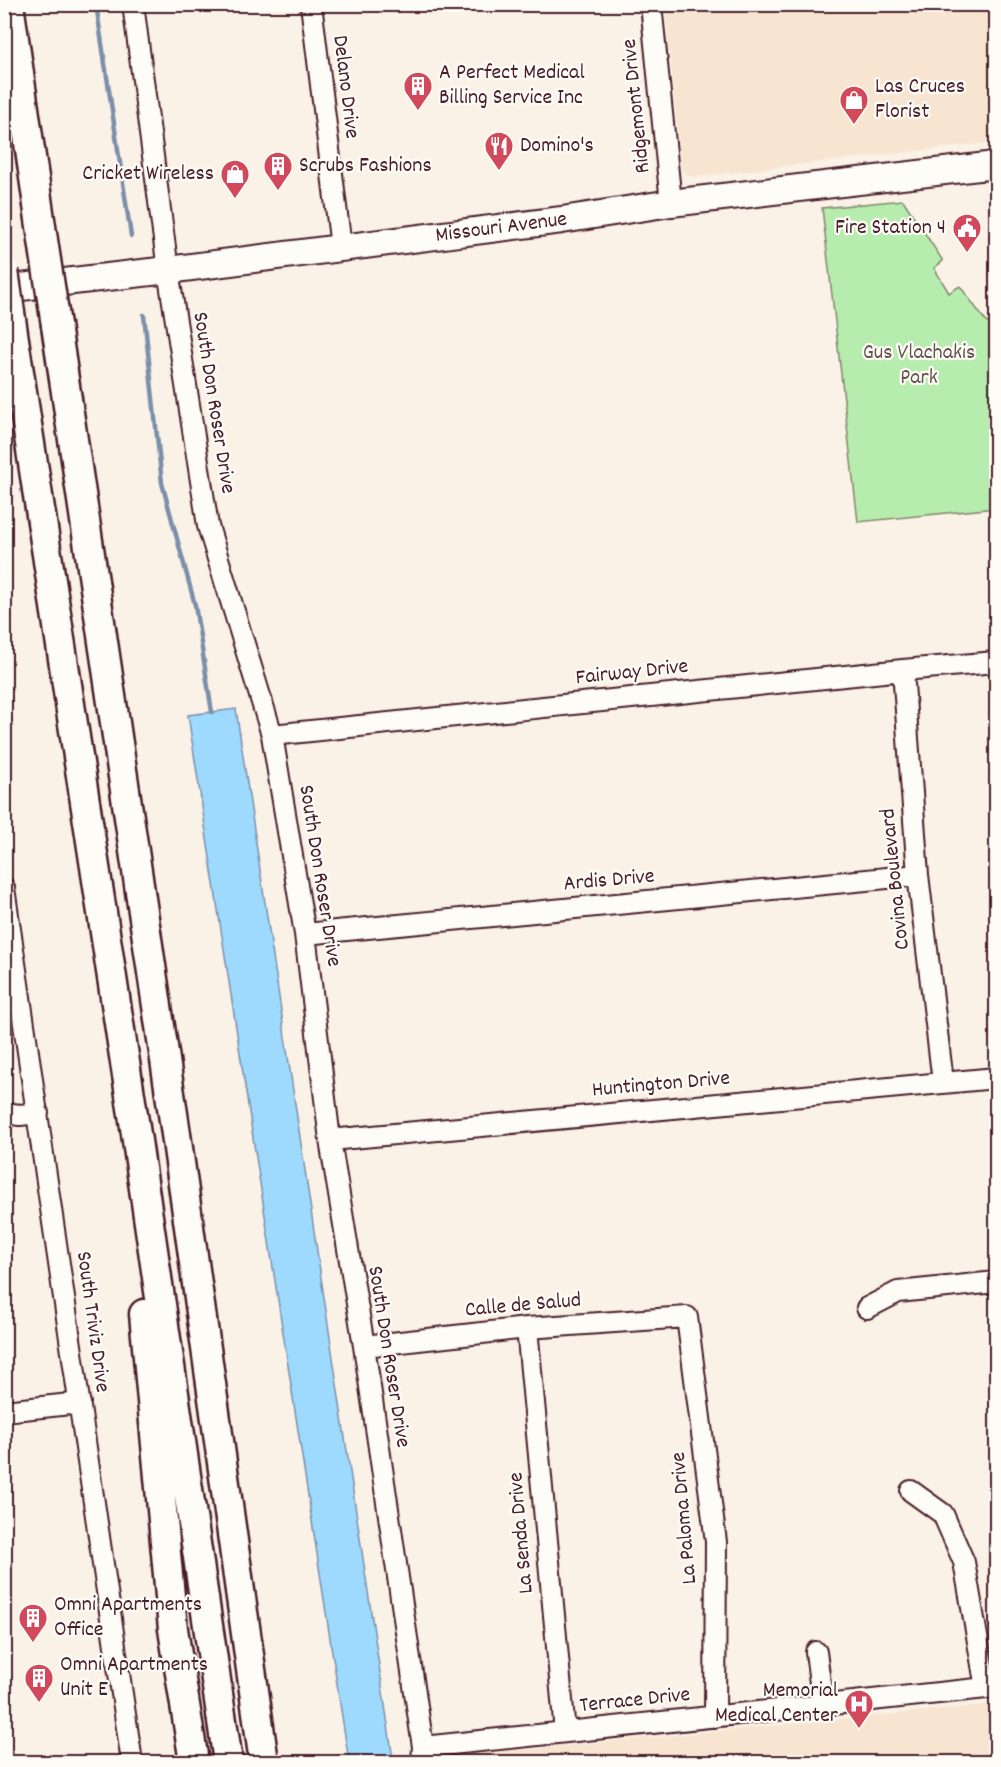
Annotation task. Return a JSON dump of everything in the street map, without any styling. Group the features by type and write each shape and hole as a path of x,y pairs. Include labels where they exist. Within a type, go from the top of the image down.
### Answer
{"highway":[{"path":"9,4 175,1122 264,1762"},
{"path":"4,271 119,1022 228,1762"},
{"path":"119,1022 173,1629 194,1762"}],"main road":[{"name":"Missouri Avenue","path":"4,288 168,270 562,220 671,202 996,165"}],"street":[{"name":"South Don Roser Drive","path":"133,4 168,270 208,526 272,735 305,934 330,1140 364,1346 422,1755"},
{"name":"Delano Drive","path":"311,4 341,247"},
{"name":"Ridgemont Drive","path":"651,4 671,202"},
{"name":"Fairway Drive","path":"272,735 996,662"},
{"name":"Covina Boulevard","path":"903,670 918,875 943,1082"},
{"name":"Ardis Drive","path":"305,934 918,875"},
{"name":"South Triviz Drive","path":"4,888 132,1762"},
{"name":"Huntington Drive","path":"330,1140 996,1078"},
{"path":"4,1113 21,1115 38,1113"},
{"path":"867,1308 898,1292 996,1282"},
{"name":"Calle de Salud","path":"364,1346 527,1328 687,1317"},
{"name":"La Paloma Drive","path":"687,1317 716,1542 716,1717"},
{"name":"La Senda Drive","path":"527,1328 565,1732"},
{"path":"4,1411 80,1403"},
{"path":"912,1491 943,1514 964,1562 991,1688"},
{"path":"816,1652 823,1706"},
{"name":"Terrace Drive","path":"422,1755 565,1732 991,1688"}],"shaded area":[{"path":"665,5 996,5 996,142 693,177 685,174 681,168"},
{"name":"Memorial Medical Center","path":"996,1704 996,1762 433,1762 433,1759 447,1757"}],"green space":[{"name":"Gus Vlachakis Park","path":"903,200 943,261 934,268 949,293 960,286 987,323 996,323 996,508 858,522 822,208"}],"water":[{"path":"236,709 393,1759 349,1762 188,715"}],"waterway":[{"path":"96,4 131,236"},
{"path":"144,315 162,483 195,605 212,712"}],"place":[{"name":"A Perfect Medical Billing Service Inc","path":"418,112"},
{"name":"Las Cruces Florist","path":"854,126"},
{"name":"Domino's","path":"499,172"},
{"name":"Scrubs Fashions","path":"278,192"},
{"name":"Cricket Wireless","path":"235,200"},
{"name":"Fire Station 4","path":"967,254"},
{"name":"Omni Apartments Office","path":"33,1644"},
{"name":"Omni Apartments Unit E","path":"39,1704"},
{"name":"Memorial Medical Center","path":"859,1730"}]}
